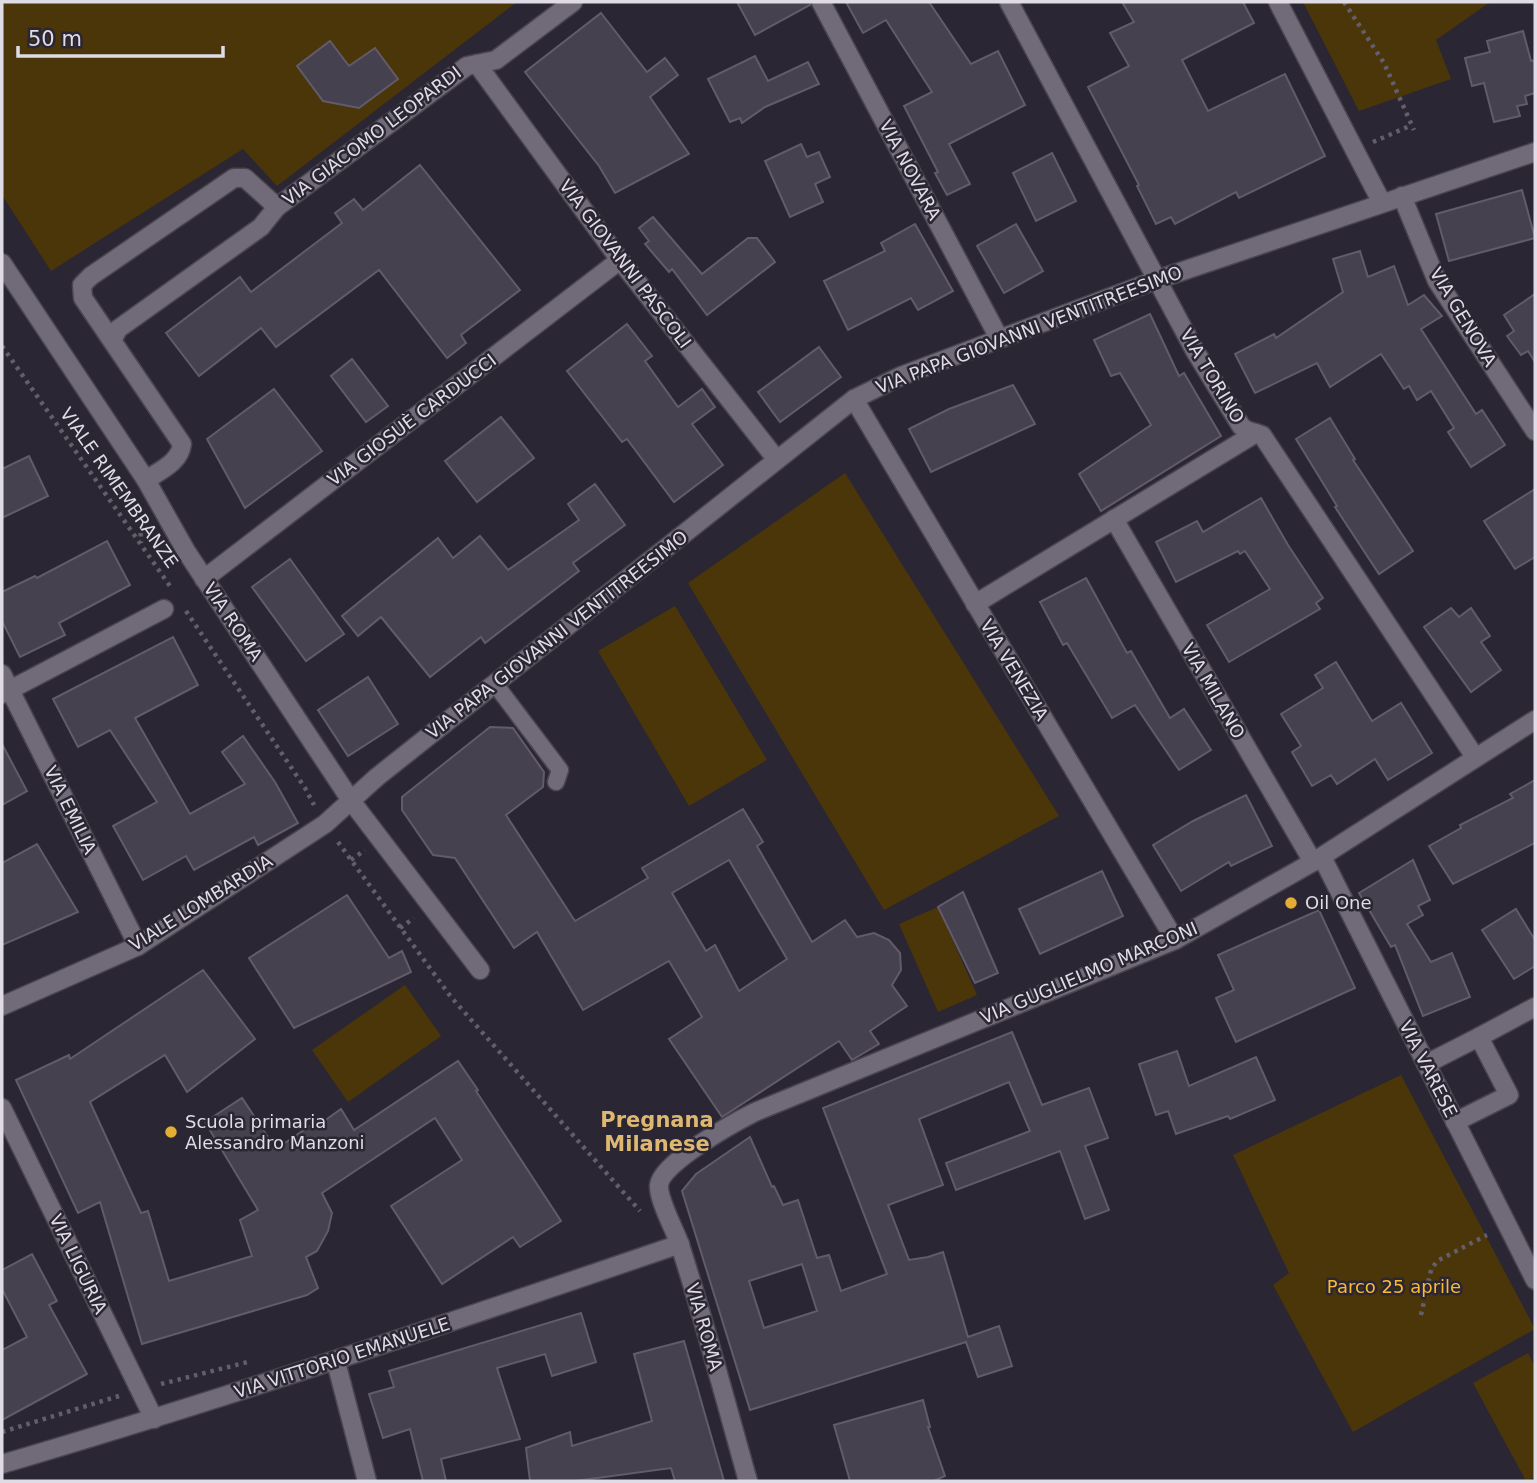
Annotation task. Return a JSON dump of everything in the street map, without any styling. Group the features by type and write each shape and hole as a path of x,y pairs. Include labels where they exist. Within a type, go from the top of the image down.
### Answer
{"street":[{"name":"VIA GIACOMO LEOPARDI","path":"112,341 118,330 261,227 277,207 467,66 496,60 573,2"},
{"name":"VIA NOVARA","path":"821,2 999,338"},
{"name":"VIA TORINO","path":"1009,2 1195,351 1241,425 1246,430 1262,435 1475,757"},
{"path":"1278,2 1382,203"},
{"name":"VIA GIOVANNI PASCOLI","path":"477,64 620,260 777,460"},
{"name":"VIA PAPA GIOVANNI VENTITREESIMO","path":"352,802 377,777 853,400 901,376 1157,280 1535,152"},
{"name":"VIA GIACOMO LEOPARDI","path":"146,480 181,454 182,444 83,298 82,285 90,276 234,178 245,178 277,207"},
{"name":"VIA GENOVA","path":"1402,196 1437,281 1535,431"},
{"name":"VIA GIOSUÈ CARDUCCI","path":"204,579 620,260"},
{"name":"VIA ROMA","path":"2,263 146,480 204,579 352,802 480,970"},
{"name":"VIA VENEZIA","path":"853,400 1175,940"},
{"path":"975,604 1256,433"},
{"name":"VIA MILANO","path":"1114,520 1317,860"},
{"path":"5,686 164,609"},
{"name":"VIA EMILIA","path":"5,686 138,946"},
{"name":"VIA GUGLIELMO MARCONI","path":"663,1174 717,1131 755,1112 1175,940 1317,860 1535,720"},
{"name":"VIALE LOMBARDIA","path":"2,1006 138,946 325,824 352,802"},
{"name":"VIA VARESE","path":"1317,860 1426,1064 1535,1280"},
{"path":"1426,1064 1535,1007"},
{"path":"1455,1122 1509,1095 1479,1037"},
{"name":"VIA LIGURIA","path":"2,1108 154,1419"},
{"name":"VIA ROMA","path":"663,1174 659,1185 680,1244 748,1481"},
{"name":"VIA VITTORIO EMANUELE","path":"2,1464 336,1362 680,1244"},
{"path":"336,1362 367,1481"}],"lane":[{"path":"495,684 560,770 556,782"}],"path":[{"path":"1344,2 1384,63 1413,128 1355,151"},
{"name":"VIALE RIMEMBRANZE","path":"2,346 141,544 305,788 325,824 451,997 648,1220"},
{"path":"1421,1315 1431,1270 1437,1261 1507,1225"},
{"path":"2,1432 140,1390 261,1359"}],"green space":[{"path":"2,2 517,2 277,186 243,149 51,271 2,195"},
{"path":"1303,2 1490,2 1436,40 1451,79 1359,111"},
{"path":"845,473 1059,816 884,910 688,583"},
{"path":"675,606 767,760 689,806 598,651"},
{"path":"938,907 977,995 938,1012 899,924"},
{"path":"405,985 441,1036 348,1102 312,1050"},
{"name":"Parco 25 aprile","path":"1401,1075 1535,1329 1353,1432 1273,1285 1289,1273 1233,1155"},
{"path":"1528,1353 1535,1367 1535,1477 1526,1481 1473,1383"}],"building":[{"path":"737,2 810,2 810,5 755,35"},
{"path":"846,2 929,2 971,64 998,51 1025,105 949,144 970,184 947,195 904,106 932,92 886,20 863,33"},
{"path":"1122,2 1243,2 1254,23 1182,60 1208,111 1285,74 1325,156 1239,198 1236,192 1175,224 1171,217 1156,224 1137,186 1139,185 1088,87 1129,66 1110,33 1134,22"},
{"path":"601,13 647,72 665,58 678,75 650,97 689,154 615,193 599,166 525,72"},
{"path":"1523,31 1531,61 1535,60 1535,93 1525,96 1527,104 1517,106 1520,116 1494,122 1484,83 1472,86 1465,58 1490,52 1487,41"},
{"path":"330,41 349,66 375,48 398,79 359,108 323,101 297,66"},
{"path":"755,56 768,81 808,62 819,84 765,107 742,123 740,118 730,122 708,79"},
{"path":"801,144 807,157 819,152 830,177 815,184 823,202 790,217 765,161"},
{"path":"1052,153 1076,201 1036,221 1013,173"},
{"path":"420,165 520,290 461,335 466,343 447,358 379,270 276,347 261,328 199,376 166,333 240,277 251,292 342,223 335,213 354,199 363,210"},
{"path":"1522,190 1535,238 1449,261 1436,214"},
{"path":"653,217 702,274 748,238 757,238 775,262 707,315 672,269 669,272 645,244 649,241 639,228"},
{"path":"915,224 953,291 918,310 911,298 848,330 824,281 885,251 881,243"},
{"path":"1016,224 1043,271 1004,293 977,246"},
{"path":"1360,251 1368,277 1394,266 1408,305 1424,295 1442,316 1421,329 1476,414 1482,410 1505,445 1471,467 1448,432 1454,428 1431,391 1417,400 1409,386 1404,389 1381,354 1330,387 1317,363 1255,393 1235,354 1274,334 1276,338 1343,292 1333,259"},
{"path":"1535,294 1535,362 1528,351 1521,355 1507,336 1514,331 1504,315"},
{"path":"1150,314 1179,376 1184,373 1221,436 1101,511 1079,474 1151,425 1120,373 1111,376 1094,340"},
{"path":"627,324 652,356 645,361 678,407 702,389 715,407 692,424 723,465 674,502 627,439 622,442 567,371"},
{"path":"819,347 841,377 780,422 758,392"},
{"path":"352,359 388,406 366,422 331,376"},
{"path":"1013,385 1035,424 931,472 909,429 949,409"},
{"path":"274,389 322,451 245,508 207,439"},
{"path":"501,417 534,458 477,502 445,461"},
{"path":"1330,418 1355,459 1353,460 1413,551 1379,574 1335,507 1337,506 1296,439"},
{"path":"29,456 48,496 2,518 2,469"},
{"path":"595,484 625,525 573,563 579,571 485,643 481,637 430,677 381,617 358,636 342,616 438,538 453,558 480,536 508,570 579,520 568,504"},
{"path":"1535,489 1535,557 1515,569 1484,521"},
{"path":"1261,498 1323,598 1316,603 1320,609 1229,662 1207,625 1270,589 1245,551 1240,554 1238,551 1176,582 1156,542 1197,521 1203,532"},
{"path":"107,541 130,585 59,623 65,635 20,657 2,621 2,592 35,576 37,578"},
{"path":"290,559 344,634 306,661 252,587"},
{"path":"1086,578 1127,653 1131,651 1170,718 1184,709 1211,750 1179,770 1135,705 1112,718 1067,643 1063,645 1040,602"},
{"path":"1451,608 1459,617 1471,608 1490,636 1481,642 1501,670 1471,692 1424,627"},
{"path":"173,637 198,685 135,718 190,814 245,784 222,752 243,736 275,782 298,823 258,845 254,837 194,870 186,856 143,880 113,826 157,802 110,730 78,747 53,699"},
{"path":"1336,662 1372,721 1401,703 1432,753 1388,780 1375,759 1337,784 1331,775 1312,786 1292,752 1301,746 1281,714 1323,688 1315,675"},
{"path":"368,677 398,724 348,756 318,710"},
{"path":"490,727 513,728 544,772 543,787 506,815 575,921 648,878 642,868 743,809 763,842 757,846 812,942 845,920 857,937 874,933 889,940 900,953 901,970 892,985 907,1006 870,1031 879,1044 852,1060 839,1041 722,1117 669,1039 702,1017 669,961 583,1010 537,932 514,948 455,858 433,855 402,810 402,797","holes":["729,860 787,959 739,991 715,945 706,951 672,893"]},
{"path":"2,744 27,791 2,805"},
{"path":"1535,780 1535,843 1453,884 1429,846 1461,828 1460,825 1513,798 1510,794"},
{"path":"1246,795 1272,846 1231,866 1229,862 1181,891 1153,845 1193,821"},
{"path":"37,844 78,912 2,945 2,863"},
{"path":"1413,860 1430,900 1418,906 1423,915 1407,924 1431,962 1452,953 1470,997 1423,1016 1395,945 1391,947 1359,893"},
{"path":"1102,871 1123,916 1040,954 1019,909"},
{"path":"963,892 998,973 975,983 938,907"},
{"path":"347,895 389,958 402,951 411,972 294,1028 249,958"},
{"path":"1516,909 1535,940 1535,966 1514,979 1482,930"},
{"path":"1319,910 1355,988 1236,1042 1216,998 1234,990 1218,955"},
{"path":"203,970 255,1039 187,1092 165,1055 90,1102 141,1213 148,1211 169,1281 252,1256 240,1220 258,1210 205,1122 242,1098 276,1149 317,1121 320,1124 341,1109 354,1130 458,1061 561,1221 520,1247 513,1237 442,1284 391,1206 462,1160 435,1118 322,1193 332,1213 328,1231 317,1251 306,1257 318,1288 307,1295 142,1344 100,1202 78,1213 16,1080 69,1055 70,1059"},
{"path":"1012,1032 1042,1105 1089,1088 1108,1138 1085,1146 1109,1210 1085,1219 1060,1151 956,1190 946,1163 1030,1131 1009,1082 919,1119 943,1185 888,1205 909,1260 943,1252 968,1337 999,1326 1012,1366 978,1377 966,1342 750,1410 682,1191 696,1174 750,1137 783,1205 798,1200 817,1258 829,1255 841,1291 887,1274 823,1108","holes":["802,1264 817,1311 764,1328 749,1281"]},
{"path":"1177,1051 1189,1086 1256,1057 1275,1100 1230,1119 1228,1116 1176,1134 1168,1111 1156,1115 1139,1064"},
{"path":"32,1254 57,1301 49,1305 87,1374 2,1420 2,1350 27,1337 2,1289 2,1270"},
{"path":"581,1313 596,1362 552,1376 545,1354 497,1368 520,1439 441,1459 446,1481 423,1481 410,1429 383,1438 369,1394 394,1387 389,1371"},
{"path":"684,1341 724,1481 675,1481 671,1468 575,1481 530,1481 526,1448 570,1432 572,1446 652,1421 634,1354"},
{"path":"923,1400 928,1427 945,1476 934,1481 850,1481 834,1425"}],"place":[{"name":"Oil One","path":"1291,903"},
{"name":"Scuola primaria Alessandro Manzoni","path":"171,1132"}],"district":[{"name":"Pregnana Milanese","path":"657,1132"}]}
